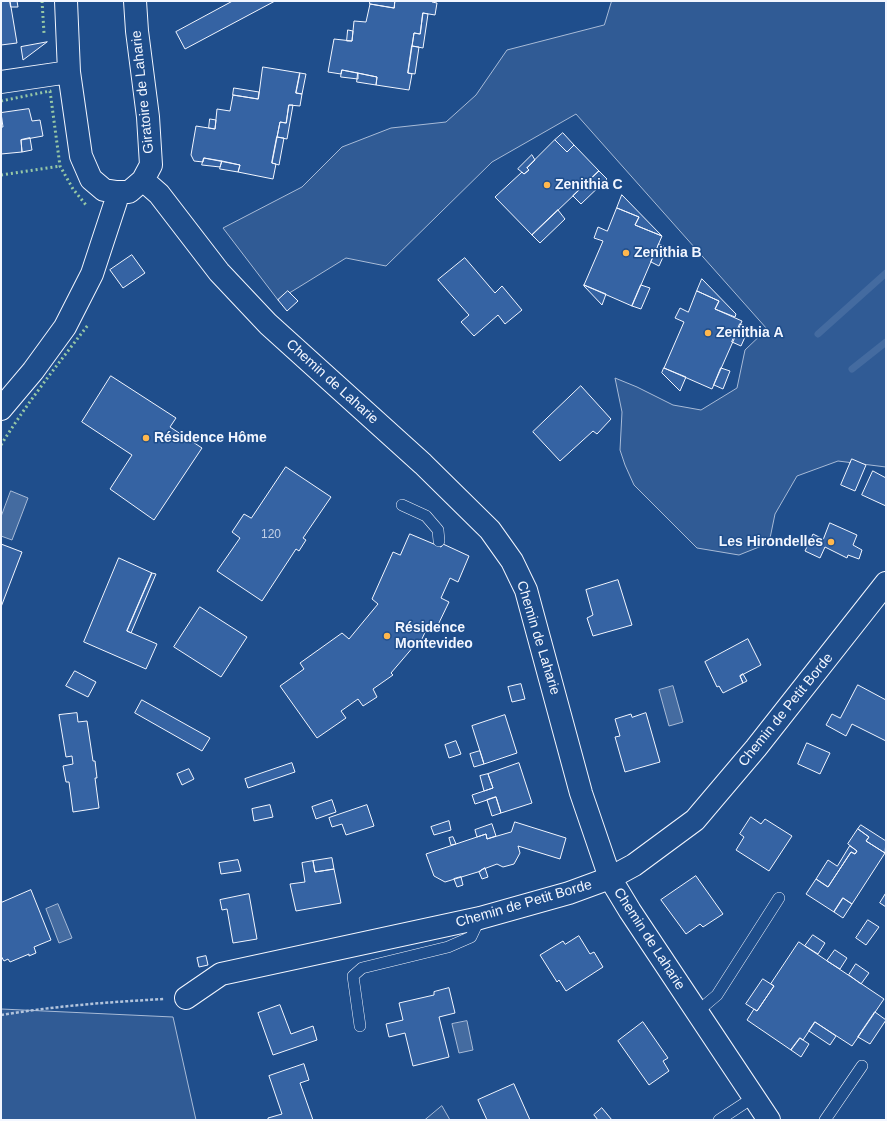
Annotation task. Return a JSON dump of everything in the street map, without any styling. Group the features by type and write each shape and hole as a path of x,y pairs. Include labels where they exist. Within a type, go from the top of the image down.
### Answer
{"street":[{"path":"66,1 69,72 81,156 91,179 104,190 117,192 128,192 144,180"},
{"name":"Giratoire de Laharie","path":"135,1 137,31 148,117 151,165 144,180"},
{"path":"1,82 69,72"},
{"name":"Chemin de Laharie","path":"144,180 159,194 219,272 268,324 423,464 490,530 512,561 526,590 581,793 610,878 630,912 769,1120"},
{"path":"1,409 33,371 65,327 92,274 116,202 117,192"},
{"name":"Chemin de Petit Borde","path":"186,998 221,974 480,918 569,892 610,878 634,865 695,820 756,748 886,583"}],"lane":[{"path":"402,505 426,516 438,530 439,541"},
{"path":"696,1012 717,995 779,898"},
{"path":"360,1026 353,976 357,972 362,968 448,947 471,937 480,918"},
{"path":"826,1120 862,1066"},
{"path":"719,1120 754,1098"}],"path":[{"path":"1,1015 29,1010 134,1000 186,998"}],"shaded area":[{"path":"612,1 886,1 886,467 838,461 797,476 775,514 769,543 739,555 697,548 634,485 620,450 622,412 615,378 673,405 701,410 737,388 745,350 767,329 576,114 492,162 386,266 346,258 278,300 223,228 302,187 342,147 391,128 446,122 476,95 507,50 604,25"},
{"path":"11,491 28,498 12,540 1,536 1,517"},
{"path":"673,686 683,722 669,726 659,690"},
{"path":"58,904 72,938 59,943 46,909"},
{"path":"1,1009 173,1017 196,1120 1,1120"},
{"path":"467,1021 473,1050 459,1053 452,1024"},
{"path":"442,1106 450,1120 425,1120"}],"building":[{"path":"1,1 10,1 17,43 1,45"},
{"path":"10,1 17,1 18,7 11,7"},
{"path":"233,1 275,1 185,49 176,32"},
{"path":"370,1 395,1 394,8 370,4"},
{"path":"395,1 432,1 437,3 435,15 423,13 420,34 414,33 408,73 412,74 409,90 376,85 377,77 342,70 341,74 328,72 334,39 352,41 354,21 366,22 370,4 394,8"},
{"path":"423,13 428,14 423,48 412,46 414,33 420,34"},
{"path":"348,30 353,31 352,41 347,41"},
{"path":"47,42 23,60 21,47"},
{"path":"412,46 419,47 415,74 408,73"},
{"path":"263,67 300,73 296,93 302,94 300,106 289,105 286,123 280,122 272,163 276,164 273,179 238,172 240,165 204,158 203,162 194,161 191,155 196,126 215,129 217,109 230,111 233,95 258,99"},
{"path":"342,70 358,73 358,79 341,77"},
{"path":"300,73 306,74 302,94 296,93"},
{"path":"358,73 377,77 376,85 357,82"},
{"path":"234,88 259,92 258,99 233,95"},
{"path":"289,105 293,105 287,139 277,137 280,122 286,123"},
{"path":"29,109 32,121 40,120 43,136 21,140 22,152 1,154 1,127 3,127 1,113"},
{"path":"210,119 216,120 215,129 209,128"},
{"path":"563,133 574,145 567,152 555,140"},
{"path":"277,137 284,138 279,165 272,163"},
{"path":"30,138 32,150 22,152 21,140"},
{"name":"Zenithia C","path":"555,140 567,152 574,145 599,171 532,235 495,197 522,172 524,174 529,170 527,168"},
{"path":"532,155 535,160 527,168 529,170 524,174 518,169"},
{"path":"204,158 222,161 220,167 202,165"},
{"path":"222,161 240,165 238,172 220,169"},
{"path":"599,171 607,179 581,204 573,196"},
{"path":"622,195 662,236 635,225 639,217 617,208"},
{"name":"Zenithia B","path":"617,208 639,217 635,225 662,236 632,306 584,285 603,241 594,238 598,227 607,231"},
{"path":"558,210 565,219 540,243 532,235"},
{"path":"659,244 667,248 659,266 651,262"},
{"path":"132,255 145,273 123,288 110,270"},
{"path":"465,258 495,293 502,286 522,310 505,324 498,315 474,336 461,322 469,315 438,280"},
{"path":"702,279 736,314 735,317 715,309 719,301 697,291"},
{"path":"641,285 650,288 641,309 632,306"},
{"path":"584,286 606,294 602,305"},
{"path":"288,291 298,301 287,311 278,300"},
{"name":"Zenithia A","path":"697,291 719,301 715,309 742,321 712,389 664,368 684,322 675,318 680,308 688,312"},
{"path":"740,324 749,328 741,346 732,342"},
{"path":"664,368 686,377 680,391 662,373"},
{"path":"721,368 730,371 723,389 714,385"},
{"name":"Résidence Hôme","path":"111,376 176,418 170,427 202,448 154,520 110,489 132,455 82,422"},
{"path":"581,386 611,419 597,434 593,431 560,461 533,432"},
{"path":"852,459 866,465 855,491 841,485"},
{"name":"Résidence Hôme","path":"286,467 331,497 303,538 306,540 299,551 296,549 262,601 217,571 240,538 232,532 244,514 251,518"},
{"path":"873,471 886,478 886,506 862,495"},
{"name":"Les Hirondelles","path":"830,523 857,535 853,545 862,550 859,559 848,555 847,558 825,547 820,558 805,551 813,534 823,539"},
{"name":"Résidence Montevideo","path":"410,534 441,547 443,544 469,556 458,582 450,578 441,598 449,602 436,629 428,626 421,641 420,639 391,673 393,675 373,689 377,697 363,706 358,699 341,711 346,718 317,738 280,686 304,669 300,663 342,633 349,639 378,604 372,599 393,552 400,555"},
{"path":"1,544 22,552 1,607"},
{"path":"119,558 152,573 127,631 157,644 146,669 84,642"},
{"path":"152,573 156,574 131,633 127,631"},
{"path":"618,580 632,625 593,636 587,618 593,615 586,590"},
{"path":"200,607 247,637 221,677 174,647"},
{"path":"748,639 761,665 740,676 743,683 723,693 719,686 717,687 705,662"},
{"path":"75,671 96,682 88,697 66,686"},
{"path":"743,674 747,681 743,683 740,676"},
{"path":"521,684 525,699 512,702 508,687"},
{"path":"858,685 886,700 886,741 852,724 846,736 826,725 832,714 840,718"},
{"path":"142,700 210,738 202,751 135,713"},
{"path":"77,713 78,722 87,721 93,761 95,761 97,778 95,778 99,808 73,812 69,782 66,782 63,766 73,764 72,756 66,757 59,715"},
{"path":"646,713 660,762 625,772 615,737 620,736 615,719 631,714 632,717"},
{"path":"505,715 517,753 484,764 472,726"},
{"path":"456,741 461,754 449,758 445,745"},
{"path":"807,743 830,753 820,774 798,764"},
{"path":"480,751 484,764 474,767 470,754"},
{"path":"292,763 295,772 248,788 245,779"},
{"path":"519,763 532,803 501,813 496,797 475,804 472,795 493,788 488,774"},
{"path":"189,769 194,779 182,785 177,774"},
{"path":"488,774 493,788 484,791 480,776"},
{"path":"496,797 501,813 492,816 487,800"},
{"path":"332,800 336,812 316,819 312,807"},
{"path":"270,805 273,817 254,821 252,809"},
{"path":"367,805 374,826 346,835 342,824 332,827 329,818"},
{"path":"751,817 761,824 765,819 792,836 769,871 736,850 744,837 740,834"},
{"path":"449,821 451,830 434,835 431,827"},
{"path":"515,822 566,838 560,859 518,846 520,853 514,864 503,867 497,864 481,871 445,882 434,876 426,854 486,834 487,839 511,832"},
{"path":"492,824 496,836 487,839 486,834 477,837 475,830"},
{"path":"861,825 886,841 885,853 866,841 869,837 858,829"},
{"path":"858,829 869,837 866,841 885,853 852,904 843,898 834,912 806,894 816,879 828,887 851,852 855,854 857,851 848,844"},
{"path":"453,837 456,844 451,845 449,838"},
{"path":"850,846 857,851 855,854 851,852 828,887 816,879 828,860 837,866"},
{"path":"332,858 334,869 315,872 313,861"},
{"path":"238,860 241,871 221,874 219,863"},
{"path":"313,861 315,872 334,869 341,903 296,911 290,884 305,882 302,863"},
{"path":"485,868 488,877 482,879 479,872"},
{"path":"696,876 723,914 703,927 700,924 686,934 661,900"},
{"path":"461,877 463,885 457,887 454,879"},
{"path":"31,890 51,940 34,947 36,953 29,956 29,954 10,962 8,959 4,961 1,956 1,903"},
{"path":"886,893 886,907 880,903"},
{"path":"249,894 257,939 233,943 227,909 222,910 220,900"},
{"path":"843,898 852,904 843,918 834,912"},
{"path":"868,920 879,927 866,945 856,938"},
{"path":"813,935 825,943 818,954 805,946"},
{"path":"579,936 590,954 594,952 603,967 566,991 559,980 557,982 540,955 563,941 565,944"},
{"path":"799,942 884,999 852,1046 815,1022 803,1040 800,1038 791,1050 747,1020 754,1009 757,1011 774,986 771,984"},
{"path":"835,950 847,958 840,969 827,961"},
{"path":"206,956 208,965 199,967 197,958"},
{"path":"856,964 869,973 861,984 849,975"},
{"path":"763,979 774,986 757,1011 746,1004"},
{"path":"449,988 455,1013 439,1017 449,1057 413,1066 405,1033 389,1037 386,1024 403,1020 399,1003 434,995 434,992"},
{"path":"280,1005 291,1034 313,1026 317,1040 273,1055 258,1013"},
{"path":"875,1012 886,1020 870,1044 858,1037"},
{"path":"643,1022 668,1058 663,1061 669,1071 649,1085 618,1041"},
{"path":"815,1022 836,1036 830,1045 809,1031"},
{"path":"800,1038 809,1044 801,1057 791,1050"},
{"path":"304,1064 309,1080 300,1083 313,1120 268,1120 268,1118 282,1114 269,1076"},
{"path":"514,1084 530,1120 487,1120 478,1100"},
{"path":"602,1108 612,1120 598,1120 594,1115"}],"waterway":[{"path":"818,334 886,273"},
{"path":"852,369 886,342"}],"hedge":[{"path":"42,1 44,33"},
{"path":"1,101 50,91 60,166 73,189 86,205"},
{"path":"1,175 60,166"},
{"path":"1,445 32,399 88,325"}],"place":[{"name":"Zenithia C","path":"547,185"},
{"name":"Zenithia B","path":"626,253"},
{"name":"Zenithia A","path":"708,333"},
{"name":"Résidence Hôme","path":"146,438"},
{"name":"Les Hirondelles","path":"831,542"},
{"name":"Résidence Montevideo","path":"387,636"}]}
